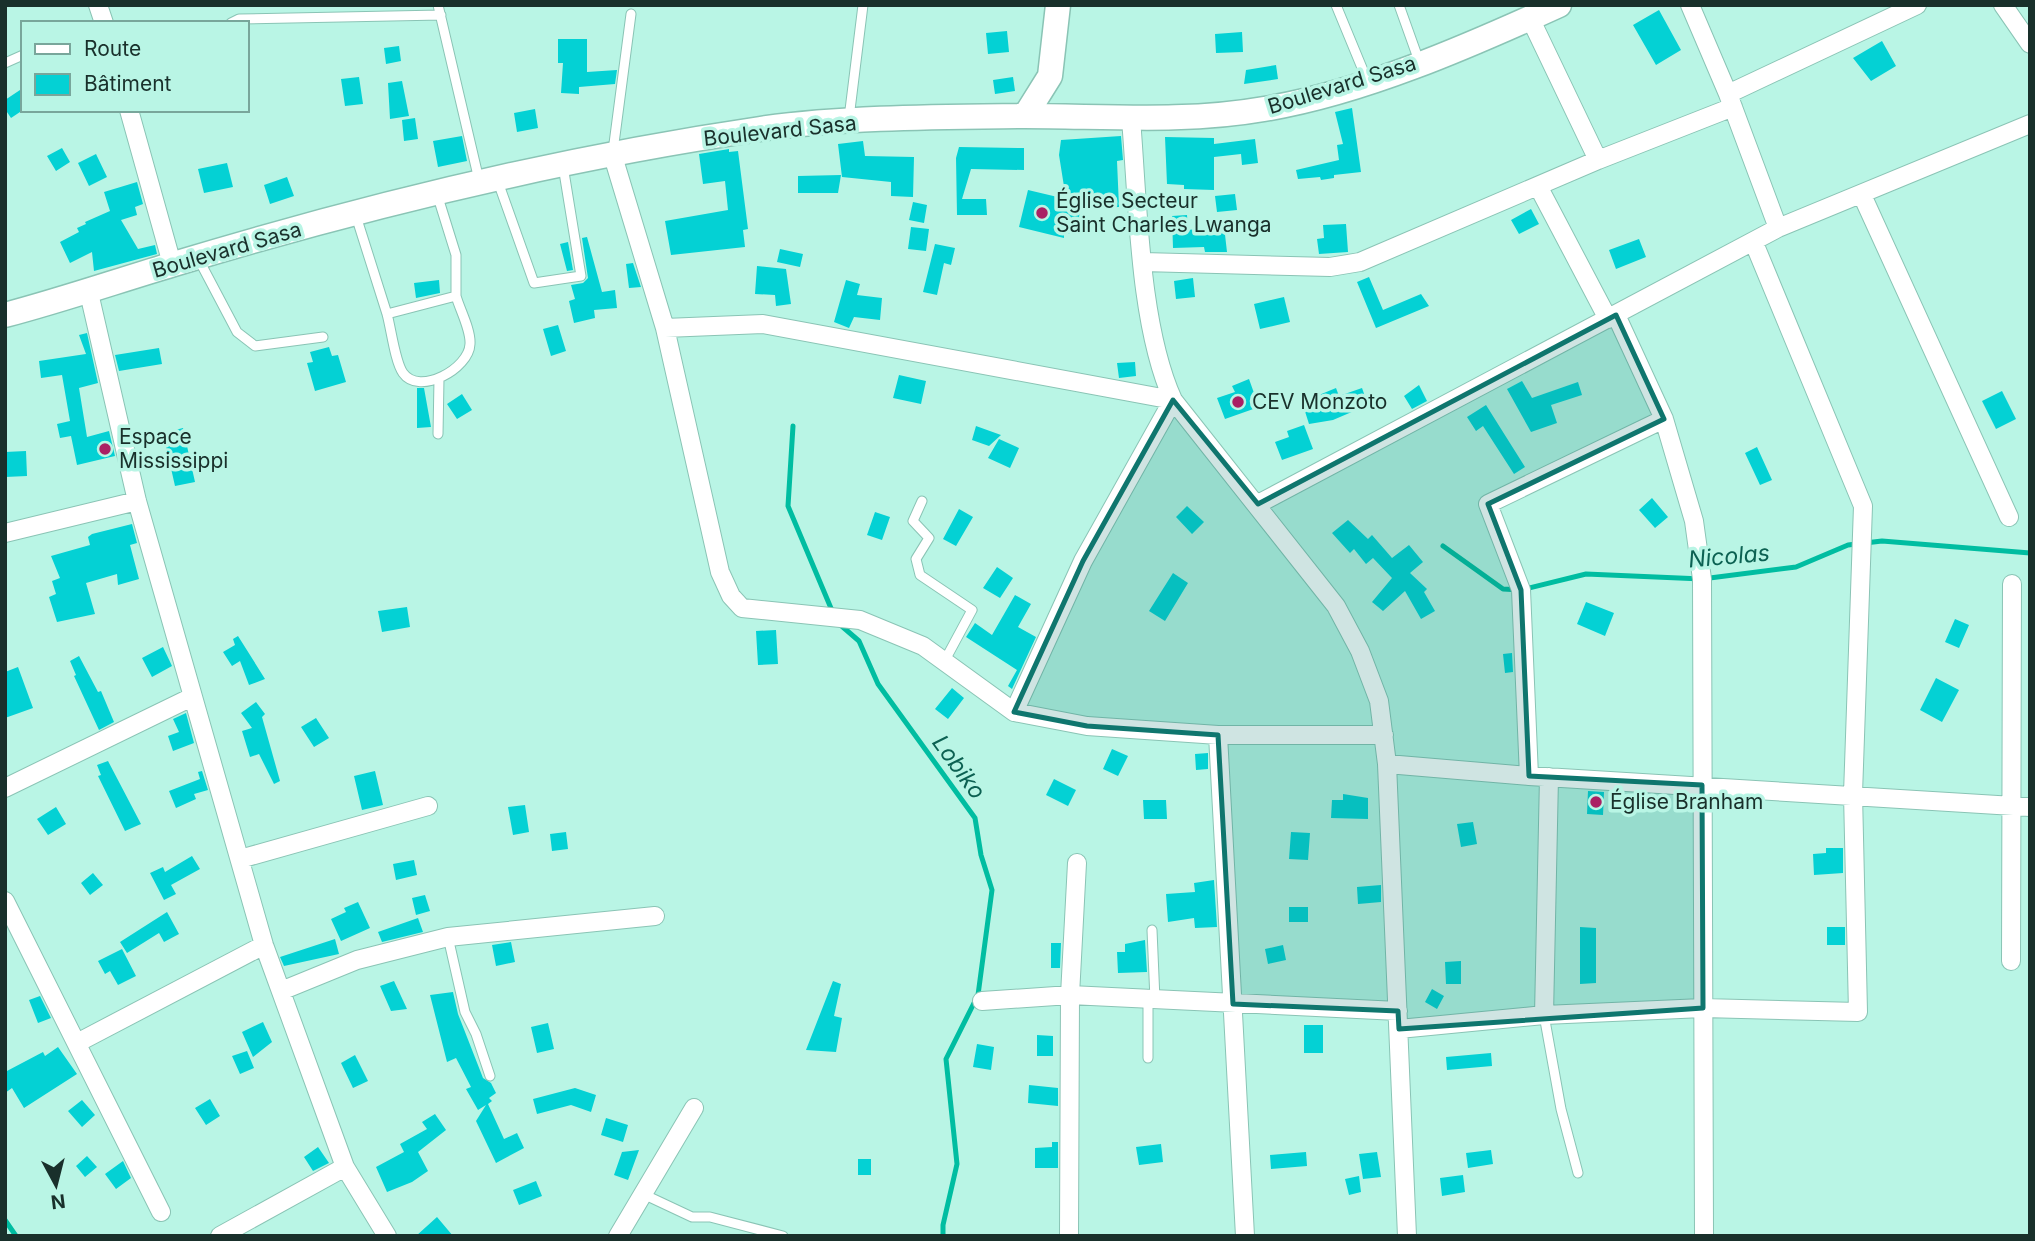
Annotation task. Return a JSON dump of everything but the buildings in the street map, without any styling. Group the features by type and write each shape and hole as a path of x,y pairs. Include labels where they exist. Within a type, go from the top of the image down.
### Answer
{"street":[{"path":"1025,116 1050,76 1058,5"},
{"name":"Boulevard Sasa","path":"5,316 89,293 172,264 488,179 612,153 765,129 849,122 1025,116 1131,120 1264,109 1368,82 1559,5"},
{"path":"1690,5 1730,101 1777,228"},
{"path":"1143,262 1329,267 1360,262 1730,101 1917,5"},
{"path":"2004,5 2030,44"},
{"path":"1530,18 1598,160"},
{"path":"130,112 172,264"},
{"path":"1131,120 1143,262 1159,368 1173,400 1258,504 1336,606 1360,652 1379,701 1387,764 1407,1236"},
{"path":"1258,504 1754,243 1777,228 2030,124"},
{"path":"612,153 665,328 720,572 731,596 742,608 860,620 923,646 1014,712 1087,726 1218,735 1384,735"},
{"path":"1538,186 1612,317 1664,419 1694,521 1702,579 1704,1236"},
{"path":"1862,195 2009,517"},
{"path":"982,1001 1070,995 1233,1004 1399,1020 1703,1008 1858,1012 1853,794 1863,506 1754,243"},
{"path":"89,293 137,501 264,945 345,1167 387,1236"},
{"path":"665,328 763,324 1173,400"},
{"path":"1014,712 1083,561 1173,400"},
{"path":"1529,776 1521,590 1488,504 1664,419"},
{"path":"5,533 137,501"},
{"path":"2011,961 2012,584"},
{"path":"5,788 192,697"},
{"path":"1218,735 1245,1236"},
{"path":"1387,764 1529,776 2030,807"},
{"path":"1544,1015 1549,777"},
{"path":"240,859 428,806"},
{"path":"1069,1236 1070,995 1077,863"},
{"path":"5,901 161,1212"},
{"path":"281,991 357,960 447,937 656,916"},
{"path":"76,1043 264,945"},
{"path":"618,1236 694,1108"},
{"path":"220,1236 345,1167"}],"lane":[{"path":"438,5 488,179 534,283 581,276 563,164"},
{"path":"849,122 863,5"},
{"path":"1336,5 1368,82"},
{"path":"1399,5 1419,63"},
{"path":"612,153 631,14"},
{"path":"235,21 441,15"},
{"path":"5,63 21,56"},
{"path":"355,215 403,373 412,380 439,379 463,364 470,344 456,296 456,256 437,194"},
{"path":"198,257 237,332 255,346 323,337"},
{"path":"387,314 456,296"},
{"path":"439,379 439,434"},
{"path":"922,501 913,520 929,537 916,558 920,575 972,610 944,662"},
{"path":"1148,1058 1152,1000 1152,930"},
{"path":"447,937 465,1012 477,1034 490,1076"},
{"path":"1544,1015 1561,1109 1578,1173"},
{"path":"643,1194 692,1217 710,1217 783,1236"}],"highlighted area":[{"path":"1616,315 1664,419 1488,504 1521,590 1529,776 1702,785 1703,1008 1399,1029 1398,1011 1233,1004 1218,735 1087,726 1014,712 1083,561 1173,400 1258,504"}],"waterway":[{"name":"Lobiko","path":"793,426 788,506 833,613"},
{"name":"Nicolas","path":"1443,546 1503,589 1521,590 1586,574 1702,579 1796,567 1848,545 1882,541 2030,553"},
{"name":"Lobiko","path":"837,622 859,641 878,684 975,818 981,855 992,890 978,995 946,1059 957,1164 943,1236"},
{"path":"5,1220 16,1236"}],"place":[{"name":"Église Secteur Saint Charles Lwanga","path":"1042,213"},
{"name":"CEV Monzoto","path":"1238,402"},
{"name":"Espace Mississippi","path":"105,449"},
{"name":"Église Branham","path":"1596,802"}]}
